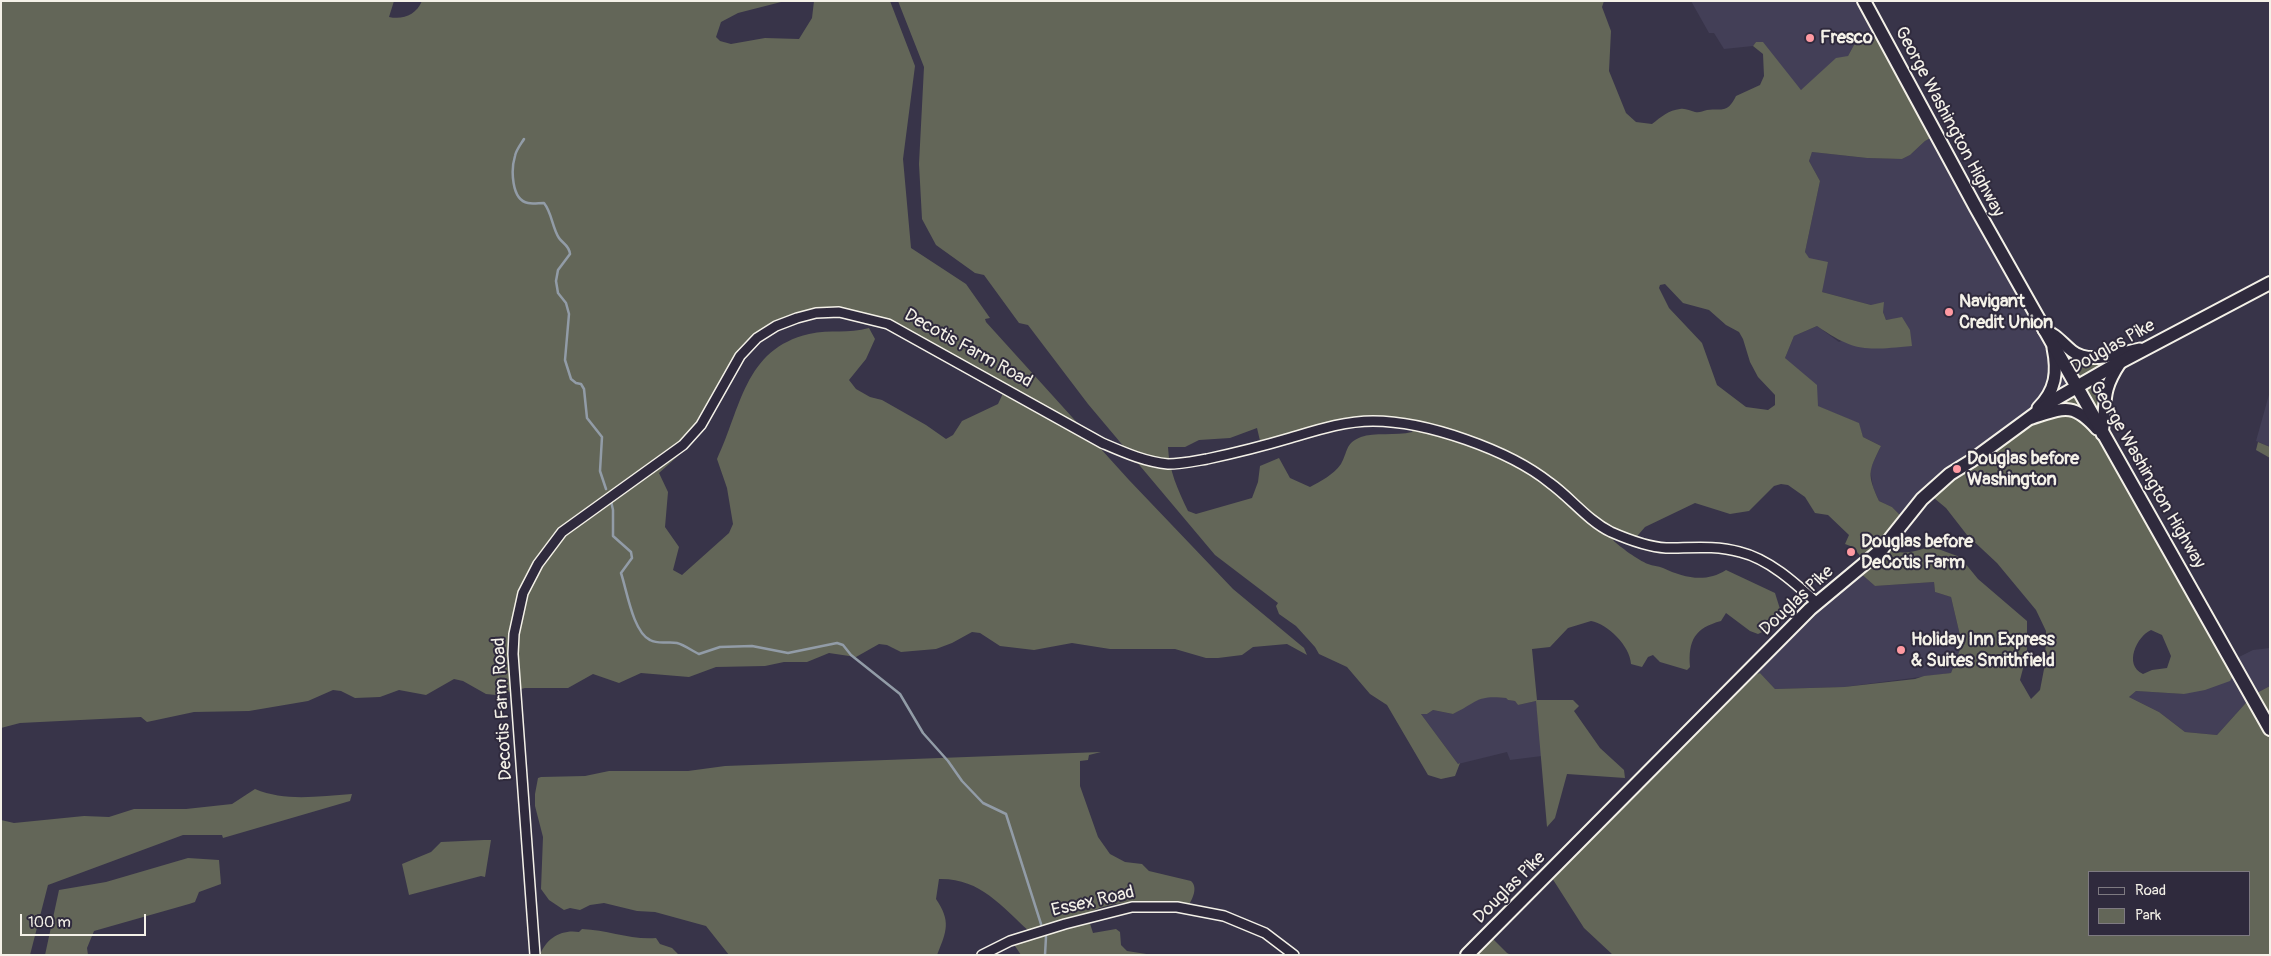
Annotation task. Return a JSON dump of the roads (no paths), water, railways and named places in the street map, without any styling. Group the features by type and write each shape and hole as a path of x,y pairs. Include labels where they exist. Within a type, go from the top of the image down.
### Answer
{"main road":[{"name":"George Washington Highway","path":"1864,1 1976,208 2270,730"},
{"name":"Douglas Pike","path":"1467,955 1817,603 1882,549 1929,492 1950,474 1971,462 2026,420 2076,387 2270,283"},
{"path":"2044,330 2053,333 2072,352 2083,356 2111,356 2149,347"},
{"path":"2026,420 2042,404 2055,382 2056,361 2052,345 2044,330"},
{"path":"2102,434 2105,416 2105,394 2120,363"},
{"path":"2026,420 2054,411 2073,410 2084,414 2102,434"}],"street":[{"name":"Decotis Farm Road","path":"535,955 513,654 514,634 523,593 538,564 562,532 683,445 701,425 740,356 757,338 776,326 796,318 839,312 888,324 1130,456 1168,464 1225,455 1339,423 1373,421 1411,423 1435,429 1528,466 1556,487 1591,519 1610,531 1644,544 1665,548 1691,546 1740,552 1761,560 1798,585 1817,603"},
{"name":"Essex Road","path":"982,955 1010,941 1064,924 1132,907 1168,907 1224,916 1265,933 1294,955"}],"waterway":[{"path":"524,139 517,149 515,156 513,168 515,190 522,201 544,203 549,211 557,234 570,254 558,270 556,281 558,293 566,303 569,314 565,360 571,379 581,384 584,389 587,418 602,437 600,471 606,489"},
{"path":"611,501 613,536 631,552 632,558 621,573 635,620 644,636 657,642 680,644 699,654 720,647 752,646 788,653 837,643 843,645 851,655 900,694 923,733 948,761 962,781 983,803 1006,814 1041,924"},
{"path":"1045,955 1046,937"}],"place":[{"name":"Fresco","path":"1810,38"},
{"name":"Navigant Credit Union","path":"1949,312"},
{"name":"Douglas before Washington","path":"1957,469"},
{"name":"Douglas before DeCotis Farm","path":"1851,552"},
{"name":"Holiday Inn Express & Suites Smithfield","path":"1901,650"}]}
